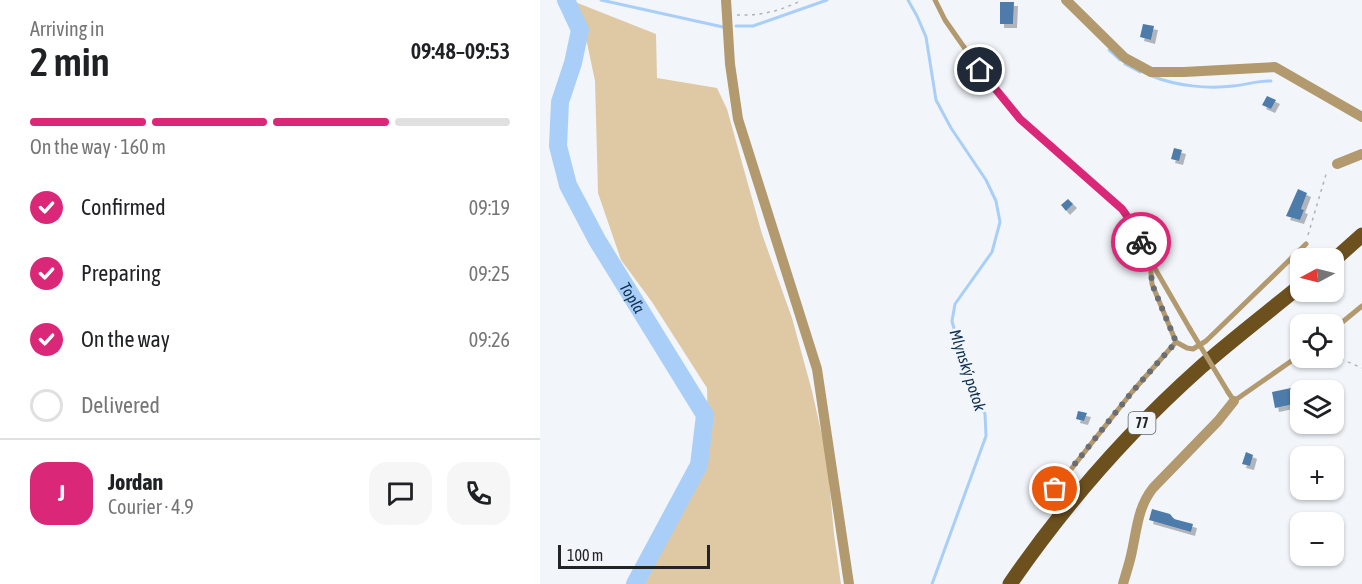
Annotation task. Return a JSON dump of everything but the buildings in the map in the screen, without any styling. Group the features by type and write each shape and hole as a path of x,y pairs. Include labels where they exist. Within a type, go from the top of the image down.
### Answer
{"main road":[{"path":"1344,251 1362,235"},
{"name":"77","path":"1010,584 1065,508 1133,432 1200,368 1290,294"}],"street":[{"path":"726,0 726,23 738,119 817,369 849,584"},
{"path":"1066,0 1125,58 1151,72 1275,67 1362,117"},
{"path":"1337,164 1362,154"},
{"path":"1123,584 1132,554 1140,509 1145,499 1218,421 1231,397"}],"lane":[{"path":"935,0 945,20 980,70 1020,119 1122,209 1231,397 1290,361"},
{"path":"1150,260 1152,284 1176,342 1193,349 1206,341 1306,244"},
{"path":"1344,321 1362,306"},
{"path":"1042,506 1132,392 1176,342"}],"path":[{"path":"726,23 786,8 802,0"},
{"path":"1306,244 1328,168 1337,164"},
{"path":"1344,360 1362,368"}],"shaded area":[{"path":"570,0 656,34 657,78 717,88 727,109 762,234 792,318 812,391 827,458 841,584 645,584 680,515 708,439 707,388 652,302 621,260 598,193 595,81 583,24"}],"waterway":[{"name":"Topľa","path":"566,0 580,30 573,63 560,102 558,146 568,185 597,240 705,415 699,465 635,584"},
{"name":"Mlynský potok","path":"601,0 723,27"},
{"name":"Mlynský potok","path":"736,26 753,26 827,0"},
{"name":"Mlynský potok","path":"908,0 926,37 936,100 951,128 986,180 996,201 1000,222 992,252 955,304 952,321 965,370 985,414 986,436 932,584"},
{"path":"1109,50 1120,60"},
{"path":"1125,64 1140,72"},
{"path":"1152,76 1171,82 1203,87 1271,81"}],"way so far":[{"path":"1055,489 1132,392 1176,342 1152,284 1150,260 1141,242"}],"route":[{"path":"980,70 1020,119 1122,209 1141,242"}]}
